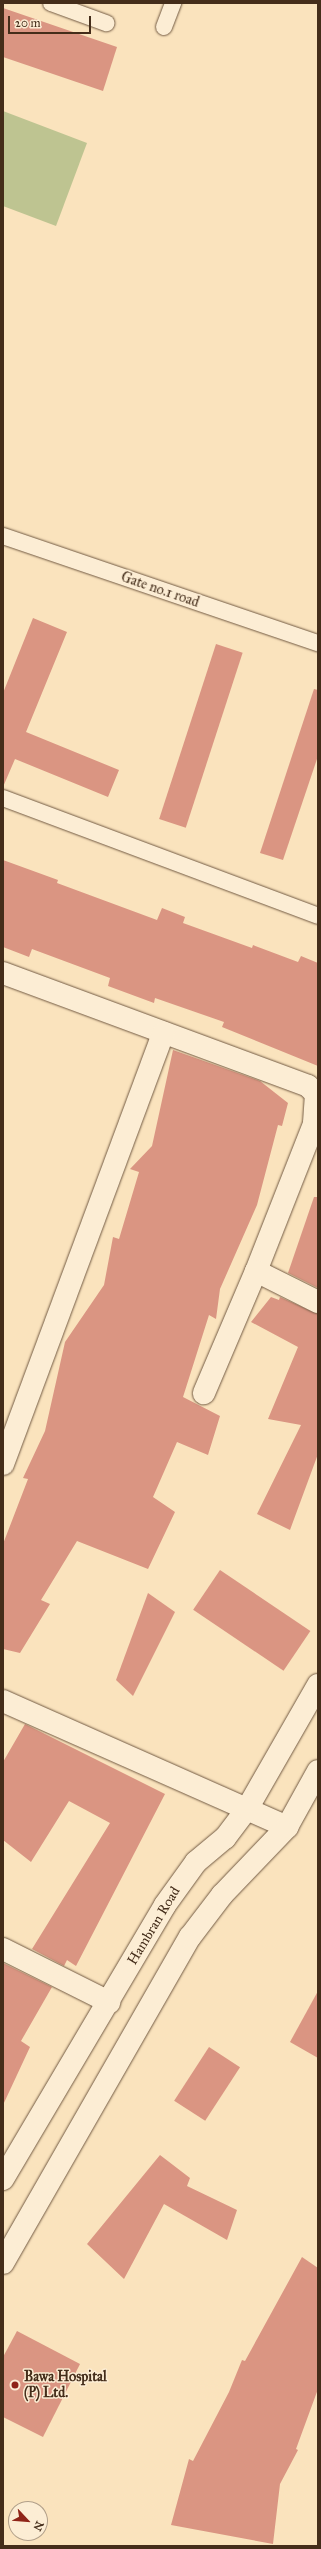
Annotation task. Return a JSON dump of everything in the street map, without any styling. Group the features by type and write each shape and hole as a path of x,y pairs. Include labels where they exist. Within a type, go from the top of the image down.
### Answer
{"street":[{"path":"3,973 308,1086 316,1094 314,1124 256,1271 204,1393"},
{"path":"5,1451 162,1033"},
{"path":"256,1271 318,1302"},
{"name":"Hambran Road","path":"3,2179 177,1886 196,1862 225,1838 248,1809 318,1685"},
{"path":"3,1701 287,1827"},
{"path":"3,2263 190,1937 222,1896 287,1827 318,1771"},
{"path":"3,1949 109,2002"}],"lane":[{"path":"51,3 106,23"},
{"path":"164,27 173,3"},
{"name":"Gate no.1 road","path":"3,536 318,643"},
{"path":"3,798 318,916"}],"green space":[{"path":"3,111 87,143 56,226 3,206"}],"building":[{"path":"3,8 117,47 103,91 3,57"},
{"path":"33,618 67,632 26,732 119,770 108,797 15,759 3,787 3,693"},
{"path":"216,644 243,653 186,828 159,819"},
{"path":"314,689 318,690 318,756 283,860 260,853"},
{"path":"3,860 58,880 57,883 157,920 162,908 185,917 183,923 252,948 253,945 298,962 301,956 318,963 318,1066 222,1027 224,1022 155,998 154,1003 108,986 110,978 32,949 29,957 3,947"},
{"path":"173,1050 260,1081 288,1103 282,1126 278,1125 257,1205 220,1289 216,1319 209,1315 183,1397 220,1416 208,1455 177,1442 153,1497 175,1512 148,1569 77,1541 41,1600 50,1604 20,1653 3,1649 3,1544 28,1479 23,1478 45,1431 65,1342 104,1285 113,1237 119,1239 139,1172 130,1169 152,1146"},
{"path":"314,1197 318,1197 318,1288 288,1273"},
{"path":"271,1297 279,1300 280,1297 318,1314 318,1454 290,1530 257,1514 301,1425 268,1419 298,1347 251,1322"},
{"path":"220,1570 310,1631 284,1671 193,1610"},
{"path":"148,1593 175,1612 133,1696 116,1680"},
{"path":"25,1724 165,1794 76,1966 67,1960 64,1966 32,1949 110,1823 69,1801 31,1862 3,1840 3,1762"},
{"path":"3,1963 52,1987 21,2041 30,2047 3,2105"},
{"path":"318,1991 318,2058 290,2042"},
{"path":"209,2047 240,2067 205,2121 174,2101"},
{"path":"160,2155 190,2178 187,2186 237,2210 227,2240 164,2204 124,2279 87,2244"},
{"path":"302,2257 318,2268 318,2389 296,2449 298,2450 280,2484 273,2544 171,2525 189,2459 193,2461 229,2392 242,2360 245,2361"},
{"path":"17,2331 80,2364 43,2437 3,2417 3,2357"}],"place":[{"name":"Bawa Hospital (P) Ltd.","path":"15,2385"}]}
